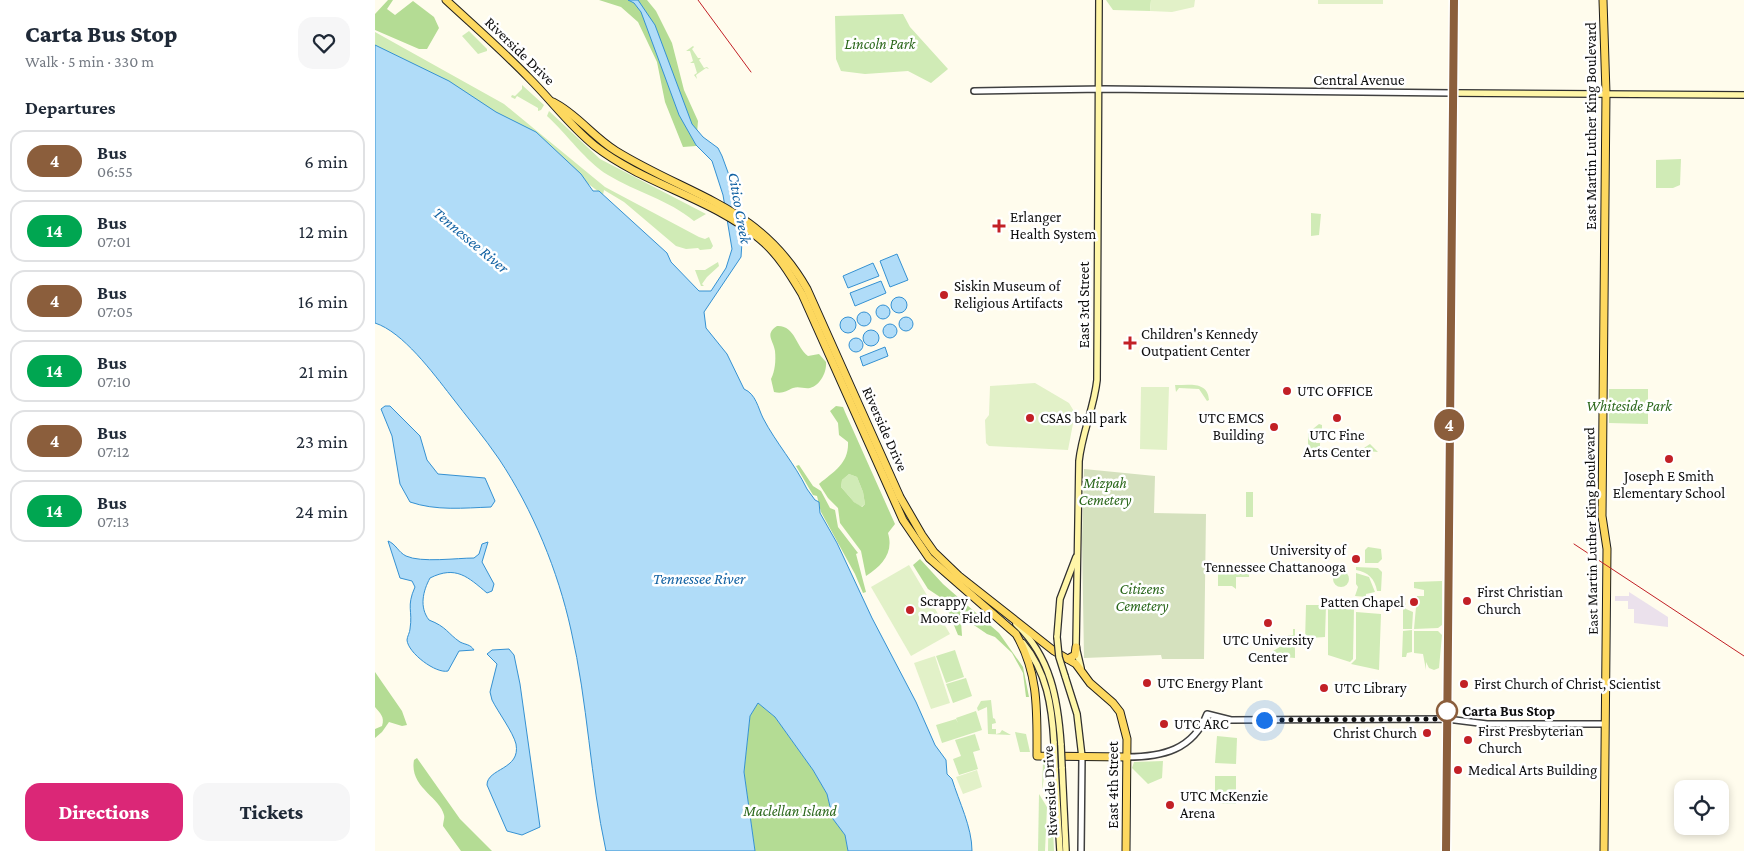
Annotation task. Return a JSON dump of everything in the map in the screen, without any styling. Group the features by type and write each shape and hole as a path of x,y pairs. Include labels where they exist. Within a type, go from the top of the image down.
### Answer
{"main road":[{"name":"Riverside Drive","path":"446,0 553,102 560,114 573,127 611,156 741,226 760,239 775,254 802,294 900,497 921,535 946,565 1002,612 1031,640 1049,672 1059,705 1066,851"},
{"name":"East 3rd Street","path":"1076,646 1079,461 1093,405 1097,380 1099,0"},
{"path":"1446,851 1454,0"},
{"name":"East Martin Luther King Boulevard","path":"1603,0 1606,93 1603,503 1607,549 1603,851"},
{"name":"Central Avenue","path":"1453,93 1744,95"},
{"name":"Riverside Drive","path":"553,102 565,108 585,128 616,151 749,222 775,244 790,262 807,289 833,357 903,520 916,540 947,576 1016,634 1037,664 1046,686 1052,710 1060,851"},
{"name":"East 3rd Street","path":"1077,548 1075,561 1060,599 1057,637 1059,657 1077,714 1082,757"},
{"path":"1002,612 1076,664 1087,679"},
{"path":"1016,634 1027,656 1035,687 1037,756 1127,757"},
{"path":"1067,659 1075,655 1076,646"},
{"name":"East 4th Street","path":"1076,646 1079,663 1087,679 1120,712 1126,729 1126,851"}],"street":[{"name":"Central Avenue","path":"974,91 1099,90 1453,93"},
{"path":"1127,757 1160,756 1180,747 1199,731 1207,714 1231,720 1447,719 1487,724 1605,724"},
{"name":"East 3rd Street","path":"1081,851 1082,757"}],"shaded area":[{"path":"1629,592 1668,617 1668,627 1634,623 1634,609 1628,609 1628,601 1615,601 1615,596 1629,596"}],"green space":[{"path":"388,0 393,0 387,9 395,15 413,1 434,17 439,28 427,49 419,49 375,30 375,14"},
{"path":"599,0 647,0 656,11 672,43 684,90 698,121 696,146 683,147 665,102 657,62 638,22 621,7"},
{"path":"1106,0 1151,0 1150,11 1113,10"},
{"path":"1151,0 1195,0 1194,7 1172,12 1150,11"},
{"path":"1318,0 1383,0 1383,4 1318,4"},
{"name":"Lincoln Park","path":"903,14 910,27 948,69 931,83 908,71 865,74 841,71 836,59 835,16"},
{"path":"469,31 487,51 478,54 462,36"},
{"path":"375,32 504,104 605,187 699,237 705,239 709,237 713,246 711,249 700,250 698,248 686,249 676,246 624,202 604,190 603,195 484,105 375,55"},
{"path":"693,46 692,49 698,58 701,58 699,60 704,68 707,67 709,69 706,68 696,75 697,79 694,75 697,73 694,63 690,63 693,61 690,51 686,51"},
{"path":"522,85 544,105 541,110 538,111 538,108 517,96 515,99 511,97 512,95 515,96 522,89"},
{"path":"549,111 600,159 706,214 694,221 674,207 608,175 592,163 547,116"},
{"path":"1681,159 1680,185 1673,188 1656,188 1656,160"},
{"path":"1311,213 1321,214 1319,235 1311,236"},
{"path":"718,262 719,266 707,277 702,284 704,286 701,286 695,270 705,270"},
{"path":"777,326 788,329 808,356 819,354 826,362 823,377 814,386 810,388 795,387 782,392 774,392 771,379 775,355 770,335"},
{"name":"CSAS ball park","path":"1035,383 1069,403 1075,413 1068,450 989,446 986,443 985,420 989,415 990,386"},
{"path":"1175,385 1197,385 1205,390 1209,400 1207,401 1199,389 1179,388 1176,392"},
{"path":"1141,387 1169,387 1167,450 1140,449"},
{"name":"Whiteside Park","path":"1609,389 1648,389 1648,424 1609,423"},
{"path":"836,406 843,407 895,524 888,533 888,553 882,563 866,576 861,551 840,523 838,508 828,498 819,484 840,466 848,449 848,442 839,435 838,423 830,411","holes":["849,474 857,477 863,492 865,504 862,507 854,502 841,487 842,480"]},
{"path":"1319,424 1322,425 1322,435 1317,435 1316,443 1320,443 1320,448 1352,452 1354,449 1364,448 1370,444 1378,452 1357,450 1353,453 1308,458 1308,433"},
{"path":"799,465 813,486 821,491 830,508 835,510 838,527 858,553 856,554 866,592 863,593 855,574 821,512 817,496 813,495 796,466"},
{"name":"Citizens Cemetery","path":"1084,469 1155,476 1154,513 1206,514 1204,659 1162,659 1161,655 1084,658 1082,540"},
{"path":"849,474 857,477 863,492 865,504 861,507 841,487 842,480"},
{"path":"1246,492 1253,492 1253,517 1246,517"},
{"path":"1368,547 1381,549 1382,559 1378,563 1365,563 1365,550"},
{"path":"920,559 943,584 999,633 1023,667 1029,697 1026,697 1023,673 1012,653 995,637 987,634 965,619 961,621 962,636 958,635 943,599 928,589 913,565"},
{"name":"Scrappy Moore Field","path":"909,565 950,634 911,656 871,587"},
{"path":"1356,567 1378,568 1382,572 1381,591 1377,591 1375,583 1370,577 1364,572 1356,570"},
{"path":"1223,568 1249,568 1249,577 1236,577 1236,589 1232,586 1218,586 1218,574 1222,572"},
{"path":"1341,571 1347,573 1349,579 1347,585 1341,587 1335,585 1333,579 1335,573"},
{"path":"1356,573 1369,577 1375,592 1366,594 1366,597 1355,596 1358,587 1356,584"},
{"path":"1442,581 1442,625 1438,628 1414,629 1417,596 1424,596 1424,590 1414,588 1414,582"},
{"path":"1405,602 1406,609 1413,612 1412,629 1403,629 1403,605"},
{"path":"1306,605 1326,605 1325,637 1311,638 1305,642"},
{"path":"1333,605 1351,605 1354,608 1353,659 1350,662 1328,655 1328,607"},
{"path":"1356,612 1381,614 1379,670 1351,664 1356,659"},
{"path":"1293,629 1295,629 1295,658 1273,656 1273,651 1288,642 1288,635 1293,635"},
{"path":"1412,630 1412,652 1407,653 1406,657 1402,657 1403,631"},
{"path":"1414,631 1438,631 1442,635 1439,668 1434,670 1429,668 1426,662 1426,670 1423,654 1414,653"},
{"path":"955,650 964,677 946,683 936,656"},
{"path":"935,656 950,703 931,709 914,663"},
{"path":"375,672 402,711 407,725 402,726 389,722 375,738 375,729 382,726 383,720 375,707"},
{"path":"966,678 972,696 953,703 946,684"},
{"path":"991,700 993,718 996,723 992,724 992,729 996,729 996,734 1002,730 1011,735 988,734 987,707 978,711 977,708 981,701"},
{"name":"Maclellan Island","path":"758,703 775,717 813,770 827,794 833,819 845,835 848,851 755,851 744,772 750,716"},
{"path":"976,711 982,730 942,743 936,725 956,719 958,723 956,718"},
{"path":"1015,732 1026,734 1030,752 1020,752"},
{"path":"975,734 980,750 973,752 978,769 959,775 953,759 961,756 955,740"},
{"path":"1217,736 1237,738 1236,764 1215,763"},
{"path":"417,758 460,819 492,851 461,851 443,826 444,816 441,809 420,785 416,777 414,760"},
{"path":"1050,760 1054,851 1048,851 1049,777 1044,777 1042,791 1043,761"},
{"path":"1163,761 1162,778 1148,784 1132,768 1134,762"},
{"path":"977,770 982,787 963,794 956,777"},
{"path":"1215,776 1236,776 1236,804 1215,803"},
{"path":"1039,794 1047,807 1045,851 1038,851"}],"water":[{"name":"Tennessee River","path":"628,0 638,0 655,25 692,124 703,137 718,148 737,197 738,223 742,242 741,257 704,312 706,328 727,354 744,389 754,398 763,418 807,489 815,500 819,502 820,513 837,543 872,618 916,702 935,745 946,760 947,774 952,779 968,824 972,851 848,851 845,835 833,819 827,794 813,770 775,717 758,703 750,716 744,772 755,851 606,851 596,796 577,657 566,608 543,542 523,499 499,459 481,435 417,354 396,335 375,323 375,45 449,81 496,112 536,132 581,174 593,191 599,191 667,253 671,262 699,291 711,291 726,268 732,249 723,195 712,161 696,145 679,115 641,12 634,3"},
{"path":"897,254 908,280 890,287 880,261"},
{"path":"873,263 879,276 848,288 843,276"},
{"path":"881,281 886,293 855,306 850,293"},
{"path":"899,297 907,305 899,313 891,305"},
{"path":"880,305 886,305 890,312 886,319 880,319 876,315 876,309"},
{"path":"861,312 867,312 871,319 867,326 861,326 857,322 857,316"},
{"path":"848,317 856,325 848,333 840,325"},
{"path":"903,317 909,317 913,324 909,331 903,331 899,327 899,321"},
{"path":"887,324 893,324 897,331 893,338 887,338 883,334 883,328"},
{"path":"871,330 877,332 879,338 877,344 871,346 865,344 863,338 865,332"},
{"path":"853,338 859,338 863,345 859,352 853,352 849,348 849,342"},
{"path":"885,347 888,356 863,366 860,357"},
{"path":"385,406 390,406 420,436 427,460 438,474 485,478 495,501 491,507 440,508 410,502 400,484 392,436 381,409"},
{"path":"388,541 406,556 430,560 474,558 479,554 482,544 488,542 482,562 494,584 492,591 487,593 474,582 454,573 439,574 430,578 425,588 423,604 429,620 440,625 460,642 474,650 459,651 448,671 437,669 423,662 409,645 407,640 411,623 410,604 415,587 412,581 400,578"},
{"path":"509,649 514,655 520,684 540,827 522,835 507,831 487,785 488,779 509,764 514,759 516,753 514,739 492,700 490,692 497,664 487,654 492,650"}],"railway":[{"path":"698,0 751,72"},
{"path":"1574,544 1744,656"}],"bus line":[{"name":"4","path":"1446,851 1454,0"}],"place":[{"name":"Erlanger Health System","path":"999,226"},
{"name":"Siskin Museum of Religious Artifacts","path":"944,295"},
{"name":"Children's Kennedy Outpatient Center","path":"1130,343"},
{"name":"UTC OFFICE","path":"1287,391"},
{"name":"CSAS ball park","path":"1030,418"},
{"name":"UTC Fine Arts Center","path":"1337,418"},
{"name":"UTC EMCS Building","path":"1274,427"},
{"name":"Joseph E Smith Elementary School","path":"1669,459"},
{"name":"University of Tennessee Chattanooga","path":"1356,559"},
{"name":"First Christian Church","path":"1467,601"},
{"name":"Patten Chapel","path":"1414,602"},
{"name":"Scrappy Moore Field","path":"910,610"},
{"name":"UTC University Center","path":"1268,623"},
{"name":"UTC Energy Plant","path":"1147,683"},
{"name":"First Church of Christ, Scientist","path":"1464,684"},
{"name":"UTC Library","path":"1324,688"},
{"name":"Carta Bus Stop","path":"1447,711"},
{"name":"UTC ARC","path":"1164,724"},
{"name":"Christ Church","path":"1427,733"},
{"name":"First Presbyterian Church","path":"1468,740"},
{"name":"Medical Arts Building","path":"1458,770"},
{"name":"UTC McKenzie Arena","path":"1170,805"}],"route":[{"path":"1264,720 1447,719 1447,711"}],"water label":[{"name":"Citico Creek","path":"740,208"}],"park label":[{"name":"Mizpah Cemetery","path":"1105,492"}]}
